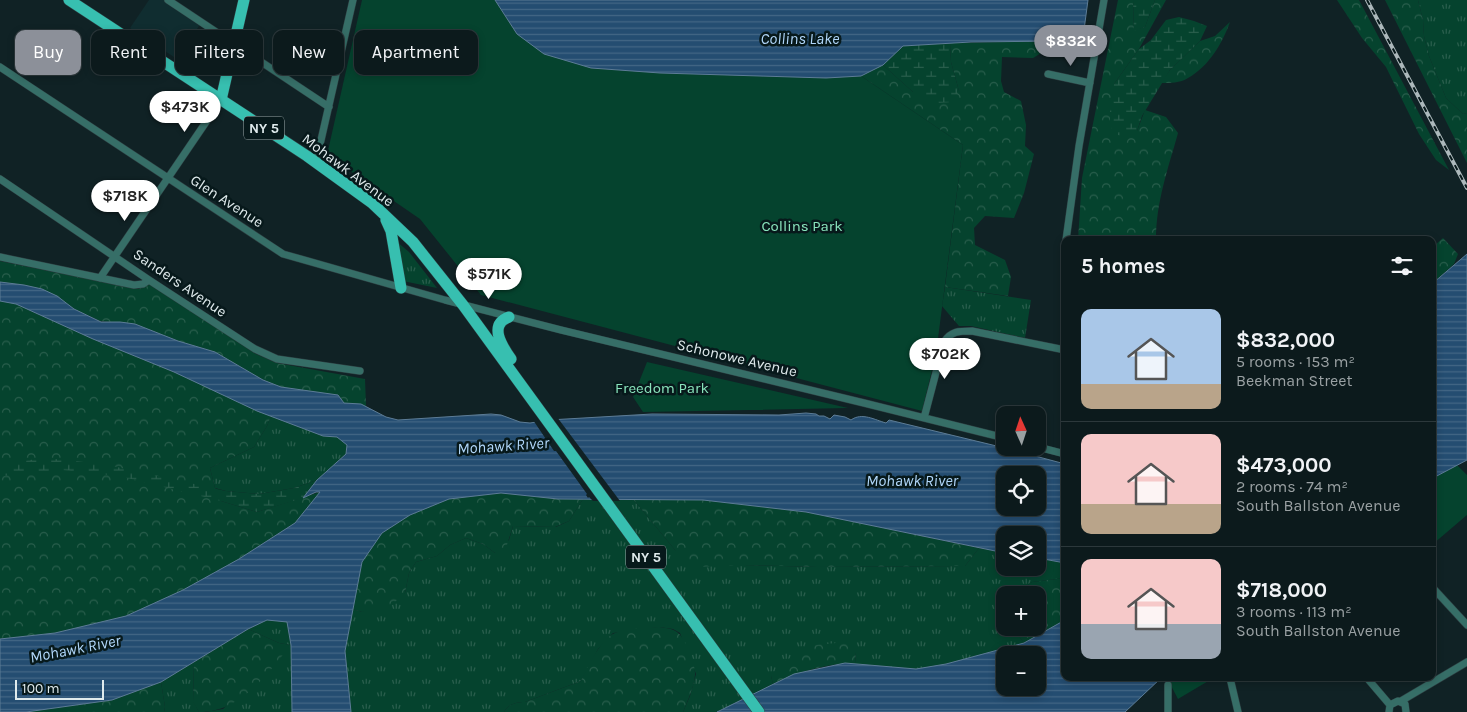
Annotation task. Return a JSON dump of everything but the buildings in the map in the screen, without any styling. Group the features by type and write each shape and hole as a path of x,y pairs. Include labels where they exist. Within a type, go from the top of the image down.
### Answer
{"main road":[{"name":"Mohawk Avenue","path":"69,0 316,162 372,203 413,242 463,304 759,712"},
{"path":"237,30 244,0"},
{"path":"221,100 227,75"},
{"path":"383,214 391,231 401,288"},
{"path":"509,317 500,322 497,329 501,345 511,360 515,378"}],"street":[{"path":"168,0 213,30"},
{"path":"316,162 353,0"},
{"path":"1066,236 1069,209 1104,0"},
{"path":"263,63 329,107"},
{"name":"Glen Avenue","path":"0,67 283,254 463,304"},
{"path":"1048,74 1090,83"},
{"path":"100,278 221,100"},
{"name":"Sanders Avenue","path":"0,179 255,349 277,359 360,371"},
{"path":"0,257 134,285 143,284 149,280"},
{"name":"Schonowe Avenue","path":"463,304 509,317 996,436"},
{"path":"924,418 944,342 949,335 958,331 972,331 1061,349"},
{"path":"1046,449 1061,453"},
{"path":"1436,591 1467,624"},
{"path":"1436,680 1467,662"},
{"path":"1231,681 1238,712"},
{"path":"1369,681 1388,710 1395,701 1401,701 1435,681"},
{"path":"1168,685 1168,712"},
{"path":"1401,701 1406,707 1406,712"}],"shaded area":[{"path":"149,0 166,0 201,23 196,30 175,30 175,58 165,51 165,30 133,30 130,28"}],"green space":[{"name":"Collins Park","path":"362,0 495,0 517,34 591,68 660,73 826,78 861,76 963,145 936,354 922,411 481,295 420,219 327,155 354,35 354,75 478,75 478,30 355,30"},
{"path":"1118,0 1133,0 1134,30 1145,27 1155,0 1166,0 1139,49 1114,84 1137,131 1145,110 1166,117 1178,133 1160,199 1156,236 1078,236 1082,178"},
{"path":"1133,0 1155,0 1145,27 1134,31"},
{"path":"1337,0 1359,0 1449,170 1436,160 1419,134 1386,67 1362,38"},
{"path":"1385,0 1418,0 1429,56 1446,98 1463,114 1467,113 1467,163"},
{"path":"1418,0 1467,0 1467,113 1463,114 1446,98 1429,56"},
{"path":"1179,17 1207,26 1200,41 1170,70 1142,116 1137,131 1123,136 1113,134 1110,122 1110,106 1114,84 1139,49 1151,40 1166,20"},
{"path":"1230,22 1214,54 1196,73 1182,81 1161,83 1170,70 1200,41 1215,36"},
{"path":"1061,41 1033,58 1002,57 1001,81 1004,92 1021,101 1026,125 1025,146 1034,154 1024,193 1014,218 985,216 974,228 975,245 1005,260 1011,277 1008,296 945,287 963,145 861,76 883,65 913,92 959,91 951,62 950,43"},
{"path":"950,43 951,62 959,91 954,102 934,103 913,92 883,65 903,46"},
{"path":"1443,238 1458,254 1454,264 1436,280 1436,244"},
{"path":"396,241 409,252 437,288 403,281"},
{"path":"0,261 138,289 151,284 256,354 277,363 365,379 366,406 344,403 334,395 281,387 263,380 215,352 178,341 135,324 100,321 74,309 42,289 0,282"},
{"path":"945,287 1031,300 1025,338 971,326 959,326 942,306"},
{"path":"0,301 16,304 271,416 254,447 210,468 215,488 221,501 257,512 320,492 295,523 239,559 183,590 126,616 55,633 0,639"},
{"name":"Freedom Park","path":"647,362 848,408 643,412 633,397"},
{"path":"271,416 323,436 337,437 347,445 346,454 317,480 294,488 259,494 215,488 210,468 254,447"},
{"path":"45,458 103,464 226,491 259,494 294,488 317,480 303,498 257,512 221,501 119,476 62,470 17,473 0,477 0,464"},
{"path":"1457,465 1467,475 1467,515 1436,541 1436,476"},
{"path":"501,493 558,499 583,499 569,521 555,527 513,526 505,551 495,553 483,544 466,538 450,545 437,556 416,562 409,573 405,593 387,609 362,612 352,609 362,562 382,533 410,515 449,499"},
{"path":"583,499 633,499 675,550 743,565 818,567 965,566 979,548 996,551 996,576 1046,576 1046,559 1061,562 1061,578 1032,582 1026,586 996,586 996,636 1019,636 1024,643 1013,646 996,646 996,651 946,664 916,669 855,664 856,652 771,676 773,684 717,712 683,712 696,674 680,633 673,629 659,627 613,633 598,649 581,681 525,702 513,704 504,712 351,712 345,651 352,609 362,612 405,593 409,573 416,562 437,556 450,545 466,538 483,544 495,553 509,540 513,526 556,527 569,521"},
{"path":"633,499 703,500 806,512 979,548 965,566 818,567 743,565 698,567 675,550"},
{"path":"1061,578 1061,622 1046,631 1046,586 1026,586 1032,582"},
{"path":"273,619 287,622 291,645 279,643 248,629"},
{"path":"668,628 680,635 694,665 695,675 693,684 683,712 504,712 513,704 525,702 581,681 600,647 615,633 631,629"},
{"path":"248,629 279,643 291,645 262,679 240,698 228,706 199,712 193,702 194,662"},
{"path":"1019,636 1036,636 1024,643"},
{"path":"849,644 856,652 855,664 813,669 773,684 771,676 781,663 815,645"},
{"path":"291,645 292,712 205,712 223,709"},
{"path":"194,662 193,701 199,712 164,712 161,682"},
{"path":"1169,681 1208,681 1178,699"},
{"path":"161,682 164,712 26,712 112,700"}],"water":[{"name":"Collins Lake","path":"495,0 1088,0 1084,30 1061,41 971,42 903,46 883,65 861,76 826,78 660,73 591,68 544,54 517,34"},
{"path":"1467,254 1467,460 1436,476 1436,280"},
{"name":"Mohawk River","path":"0,282 42,289 57,296 74,309 101,322 135,324 178,341 215,352 263,380 281,387 338,395 344,403 361,404 386,417 398,420 491,414 530,423 549,420 652,414 779,415 806,413 830,419 834,415 851,420 864,417 886,423 889,420 996,446 996,456 1035,456 1061,463 1061,562 1046,559 1046,526 996,526 996,551 806,512 703,500 558,499 501,493 449,499 410,515 382,533 362,562 345,651 351,712 292,712 291,645 287,622 267,620 248,629 161,682 112,700 26,712 0,712 0,639 55,633 126,616 183,590 239,559 295,523 320,492 303,498 317,480 346,454 347,445 337,437 323,436 257,411 174,372 93,339 16,304 0,301"},
{"path":"1061,622 1061,681 1158,681 1125,712 717,712 794,674 845,663 916,669 946,664 996,651 996,696 1046,696 1046,646 1013,646 1024,643 1036,636 1046,636 1046,631"}],"pier":[{"path":"557,417 620,501 593,501 588,498 533,420"}],"railway":[{"path":"1367,0 1467,188"}]}
